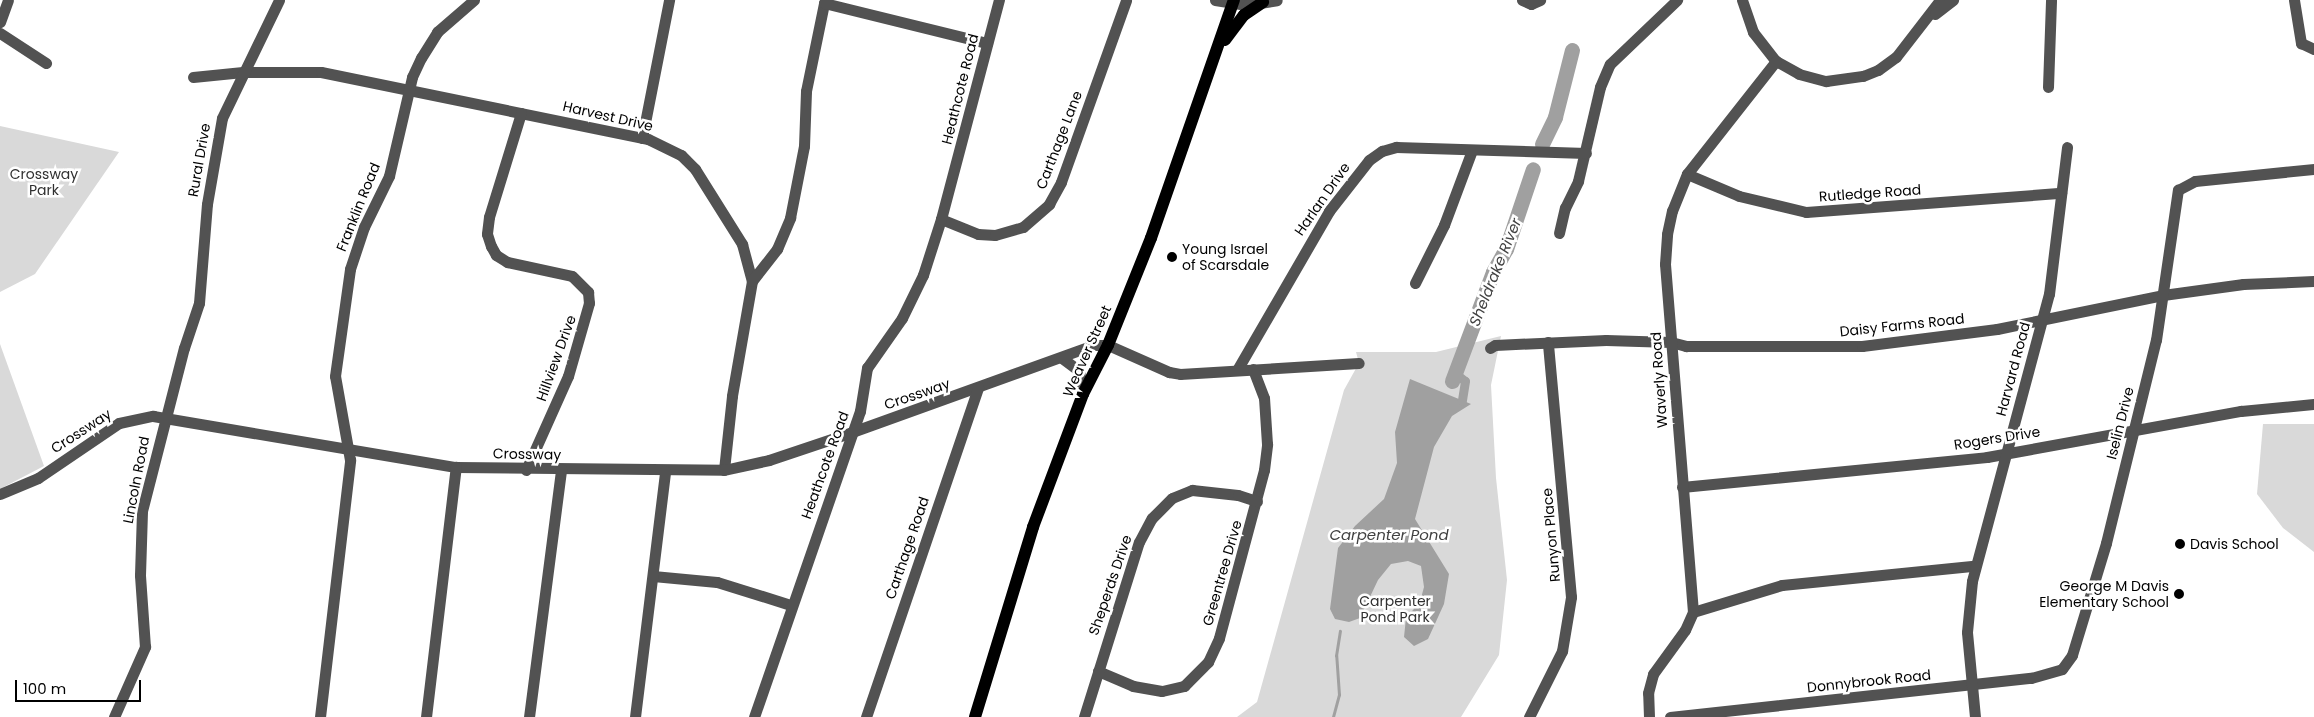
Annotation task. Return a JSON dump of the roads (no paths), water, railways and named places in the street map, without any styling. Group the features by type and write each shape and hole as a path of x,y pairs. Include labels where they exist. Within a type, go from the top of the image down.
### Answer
{"main road":[{"name":"Weaver Street","path":"976,717 1033,527 1084,394 1108,345 1151,238 1234,2"},
{"path":"1218,50 1238,21 1263,2"}],"street":[{"path":"0,22 8,0"},
{"name":"Rural Drive","path":"202,278 207,204 222,118 279,0"},
{"name":"Franklin Road","path":"320,717 350,460 335,376 350,269 364,227 389,176 410,89 429,42 474,0"},
{"path":"642,138 668,0"},
{"name":"Heathcote Road","path":"754,717 791,605 860,411 867,368 909,306 941,219 999,0"},
{"name":"Carthage Lane","path":"941,219 978,234 995,235 1023,226 1049,204 1061,182 1126,0"},
{"path":"1215,0 1234,2 1277,0"},
{"path":"1522,0 1531,4 1540,0"},
{"path":"1559,233 1586,153 1600,87 1610,64 1677,0"},
{"path":"1742,0 1753,32 1776,61 1814,79 1863,76 1896,56 1920,26 1948,0"},
{"path":"2048,87 2051,0"},
{"path":"2294,0 2301,43 2314,49"},
{"path":"752,281 777,249 790,218 804,146 806,91 824,3 987,43"},
{"path":"0,33 46,63"},
{"name":"Waverly Road","path":"1649,717 1648,693 1653,674 1685,630 1693,612 1690,552 1682,487 1666,264 1667,234 1672,211 1687,174 1776,61"},
{"name":"Harvest Drive","path":"193,78 243,72 321,72 642,138 668,147 695,170 742,244 752,281 732,396 724,470"},
{"name":"Hillview Drive","path":"521,113 489,217 487,234 490,246 496,255 507,262 572,276 588,292 589,303 568,376 526,470"},
{"name":"Harlan Drive","path":"1237,370 1330,211 1369,160 1396,147 1586,153"},
{"name":"Harvard Road","path":"1974,717 1968,632 1974,566 2007,453 2042,320 2055,256 2067,147"},
{"path":"1415,283 1444,225 1472,150"},
{"name":"Iselin Drive","path":"2067,663 2106,543 2156,340 2164,295 2176,198 2180,187 2209,178 2314,169"},
{"name":"Rutledge Road","path":"1687,174 1739,196 1806,212 2061,193"},
{"name":"Lincoln Road","path":"114,717 145,646 140,575 142,510 165,416 194,321 202,278"},
{"name":"Daisy Farms Road","path":"1490,348 1495,344 1548,342 1672,342 1686,346 1862,346 1940,338 2042,320 2164,295 2243,284 2314,281"},
{"name":"Runyon Place","path":"1529,717 1562,651 1571,597 1548,342"},
{"name":"Crossway","path":"0,494 38,478 119,423 128,419 165,416 456,467 526,470 724,470 770,460 978,388 1094,345 1108,345"},
{"path":"1108,345 1169,372 1359,363"},
{"path":"1062,358 1079,371 1084,394"},
{"name":"Greentree Drive","path":"1098,671 1133,686 1162,691 1184,686 1201,672 1219,638 1257,501 1267,444 1262,386 1253,369"},
{"name":"Carthage Road","path":"866,717 978,388"},
{"name":"Rogers Drive","path":"1682,487 2007,453 2241,410 2314,404"},
{"path":"426,717 456,467"},
{"path":"529,717 561,469"},
{"path":"635,717 665,471"},
{"name":"Sheperds Drive","path":"1084,717 1139,542 1152,518 1163,506 1182,492 1192,490 1238,494 1257,501"},
{"path":"1693,612 1782,585 1974,566"},
{"path":"653,576 717,582 791,605"},
{"name":"Donnybrook Road","path":"1670,717 2050,675 2067,663"}],"water":[{"name":"Carpenter Pond","path":"1410,379 1471,404 1452,416 1434,447 1415,519 1449,574 1444,604 1428,639 1414,646 1404,637 1406,618 1420,602 1424,587 1421,566 1408,561 1391,564 1378,580 1360,618 1349,622 1335,619 1330,609 1338,548 1355,526 1384,499 1397,463 1395,432"}],"waterway":[{"name":"Sheldrake River","path":"1542,144 1555,117 1572,50"},
{"name":"Sheldrake River","path":"1452,381 1493,272 1506,249 1533,169"},
{"name":"Sheldrake River","path":"1456,374 1465,381 1462,401"},
{"name":"Sheldrake River","path":"1333,717 1339,695 1336,656 1340,631"}],"place":[{"name":"Young Israel of Scarsdale","path":"1172,257"},
{"name":"Davis School","path":"2180,544"},
{"name":"George M Davis Elementary School","path":"2179,594"}],"park label":[{"name":"Crossway Park","path":"44,182"},
{"name":"Carpenter Pond Park","path":"1395,610"}]}
